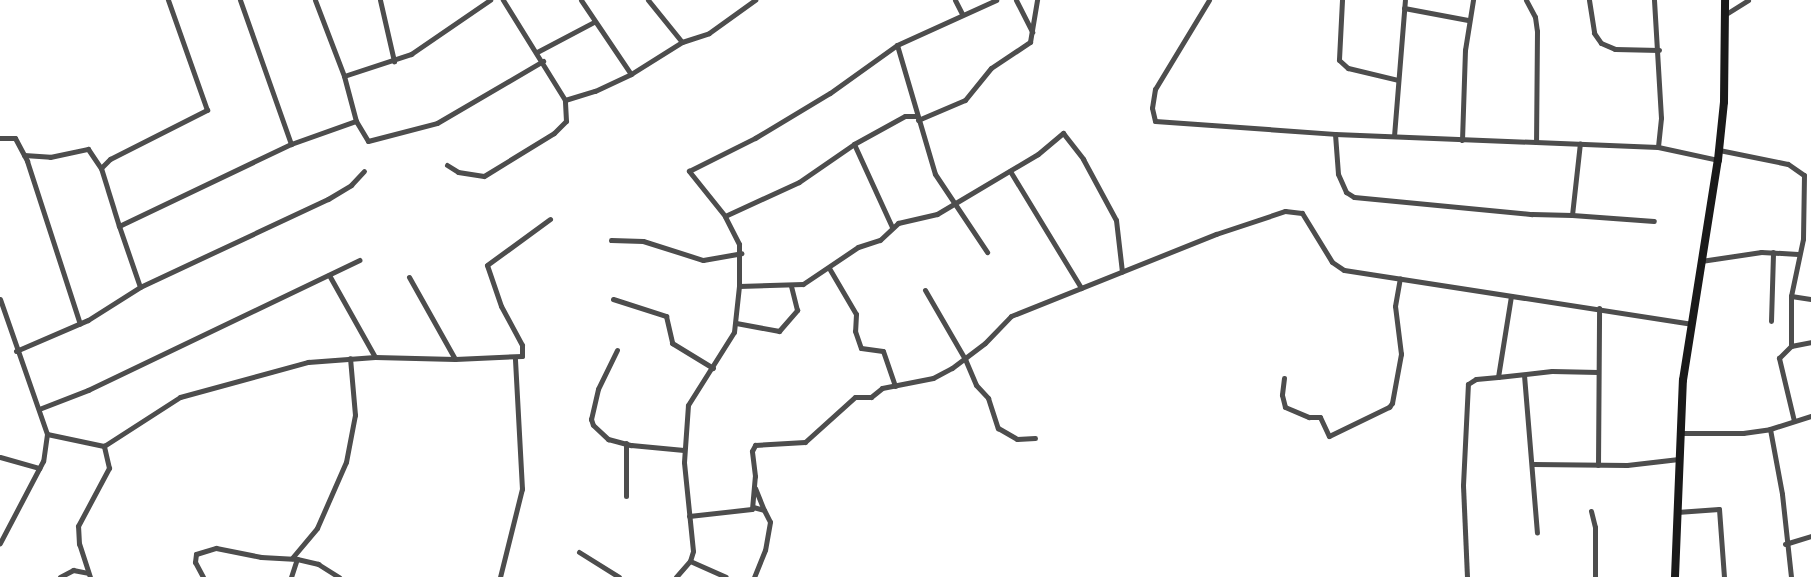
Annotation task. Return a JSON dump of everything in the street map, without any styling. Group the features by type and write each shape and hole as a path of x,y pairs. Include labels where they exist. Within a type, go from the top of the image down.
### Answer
{"main road":[{"path":"1675,577 1680,432 1691,324 1718,160 1724,102 1725,0"}],"street":[{"path":"101,168 110,159 207,110 168,0"},
{"path":"240,0 291,144"},
{"path":"315,0 344,76 356,120 368,141 437,123 543,61"},
{"path":"380,0 394,61"},
{"path":"344,76 394,61 432,41 490,0"},
{"path":"447,165 458,172 484,176 564,126 567,116 565,100 543,61 503,0"},
{"path":"581,0 594,22 631,74"},
{"path":"649,0 682,42"},
{"path":"565,100 595,92 631,74 682,42 709,33 755,0"},
{"path":"955,0 962,14"},
{"path":"676,577 690,561 693,547 684,450 688,405 730,342 736,324 741,252 725,216 690,175 690,170 755,138 830,93 897,44 996,0"},
{"path":"1016,0 1032,33"},
{"path":"725,216 798,182 854,144 905,116 918,118 965,100 991,68 1030,42 1037,0"},
{"path":"1209,0 1155,89 1152,108 1155,121 1336,134 1658,147 1718,160"},
{"path":"1342,0 1340,60 1348,68 1398,80"},
{"path":"1394,136 1405,0"},
{"path":"1462,140 1468,20 1473,0"},
{"path":"1526,0 1535,17 1537,31 1536,142"},
{"path":"1589,0 1594,33 1601,43 1615,49 1659,50"},
{"path":"1654,0 1659,50 1661,118 1658,147"},
{"path":"1726,14 1748,0"},
{"path":"1404,8 1468,20"},
{"path":"537,52 594,22"},
{"path":"897,44 935,174 987,252"},
{"path":"120,226 291,144 356,120"},
{"path":"739,286 791,286 803,284 858,247 886,236 892,227 937,214 1038,154 1059,134 1065,134 1116,220 1122,272"},
{"path":"1336,134 1341,184 1346,192 1362,200 1654,221"},
{"path":"0,138 15,138 24,155 80,324"},
{"path":"1572,215 1580,143"},
{"path":"854,144 892,227"},
{"path":"24,155 50,158 88,149 101,168 140,287"},
{"path":"1719,150 1788,164 1801,170 1805,192 1803,239 1798,254 1790,296 1791,346"},
{"path":"1010,171 1081,288"},
{"path":"16,350 80,324 140,287 328,200 341,192 364,172"},
{"path":"753,507 752,451 755,445 805,442 855,397 871,397 882,388 933,378 985,343 1006,319 1216,234 1292,211 1302,213 1311,224 1337,268 1691,324"},
{"path":"47,434 104,446 180,397 308,362 375,357 455,359 515,358 522,356 524,350 501,306 488,272 488,263 550,218"},
{"path":"611,240 643,241 703,260 741,252"},
{"path":"1701,261 1773,252 1798,254"},
{"path":"1771,321 1773,252"},
{"path":"39,409 96,386 359,260"},
{"path":"829,268 856,314 855,330 861,348 883,351 895,386"},
{"path":"328,274 375,357"},
{"path":"409,277 455,359"},
{"path":"1284,378 1282,395 1285,407 1309,417 1320,417 1329,436 1389,407 1392,404 1401,354 1395,306 1400,278"},
{"path":"736,324 779,331 797,310 791,286"},
{"path":"925,290 965,358 976,385 988,398 998,428 1017,439 1035,438"},
{"path":"1498,377 1511,296"},
{"path":"1790,296 1811,299"},
{"path":"0,299 16,350 47,434 40,468 0,542"},
{"path":"613,300 666,316 672,342 713,368"},
{"path":"1598,465 1599,308"},
{"path":"1794,421 1778,360 1791,346 1811,342"},
{"path":"617,350 598,390 591,418 602,436 626,444 684,450"},
{"path":"292,577 294,558 317,528 346,462 355,415 350,358"},
{"path":"500,577 522,489 515,358"},
{"path":"1466,577 1463,486 1468,384 1476,379 1563,370 1598,372"},
{"path":"1524,375 1533,464 1537,532"},
{"path":"1680,432 1720,434 1770,429 1811,416"},
{"path":"1770,429 1782,494 1785,544 1791,577"},
{"path":"626,444 626,496"},
{"path":"89,575 78,526 109,468 104,446"},
{"path":"0,457 40,468"},
{"path":"1533,464 1598,465 1679,459"},
{"path":"754,484 764,510 770,518 770,527 754,577"},
{"path":"689,516 753,507 764,510"},
{"path":"1676,512 1719,509 1724,577"},
{"path":"1591,511 1595,527 1595,577"},
{"path":"1785,544 1811,536"},
{"path":"203,577 195,557 203,549 294,558 318,564 339,577"},
{"path":"579,552 619,577"},
{"path":"690,561 726,577"},
{"path":"60,577 73,570 89,575"}]}
